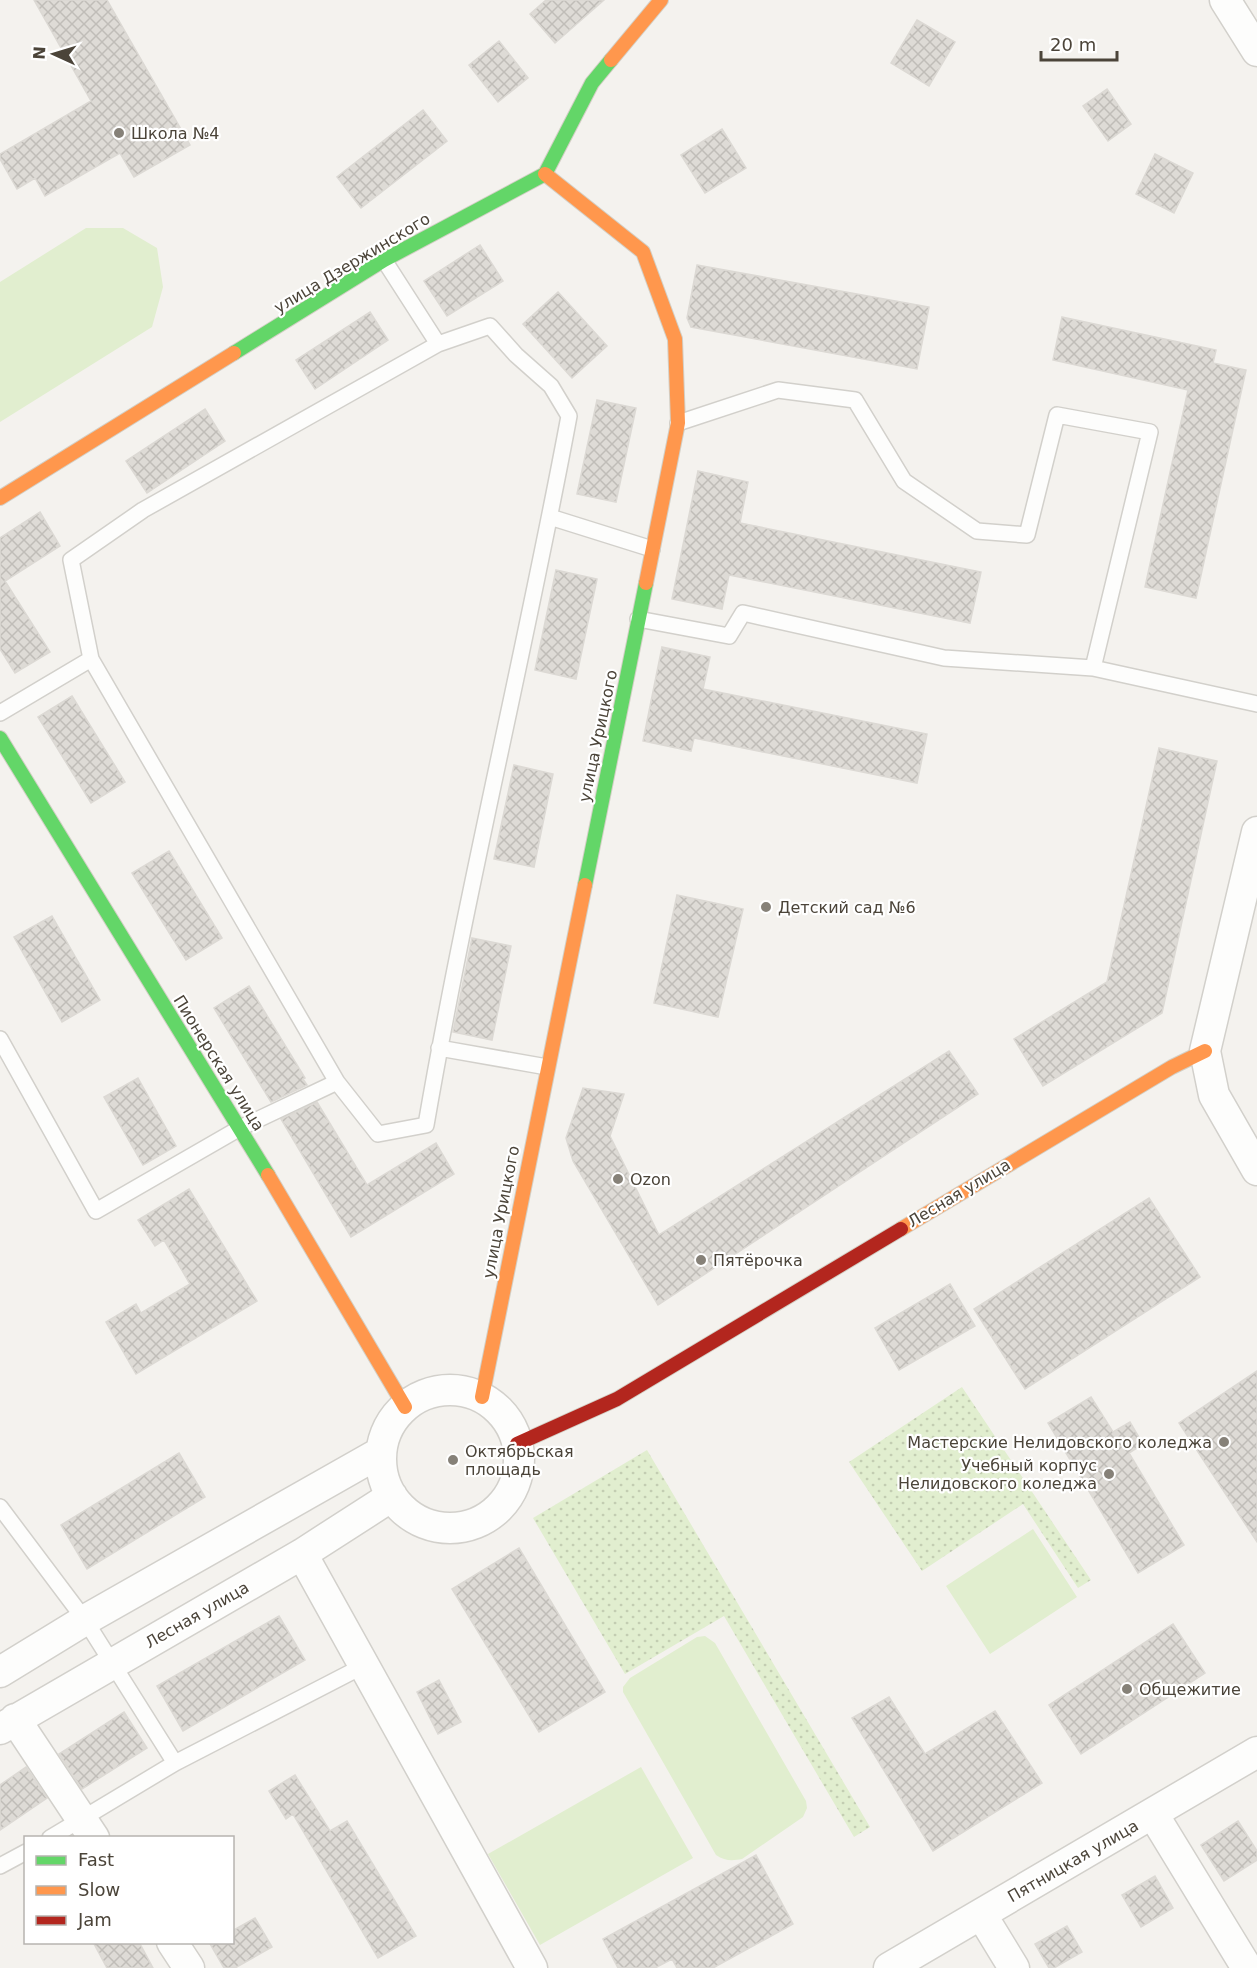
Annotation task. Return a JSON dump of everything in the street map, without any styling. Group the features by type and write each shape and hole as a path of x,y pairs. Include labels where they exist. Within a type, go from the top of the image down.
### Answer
{"street":[{"path":"545,174 592,83 661,0"},
{"path":"1225,0 1257,51"},
{"name":"улица Дзержинского","path":"0,498 384,260 545,174"},
{"name":"улица Урицкого","path":"482,1397 678,423 675,339 643,252 545,174"},
{"name":"Пионерская улица","path":"0,738 240,1128 405,1407"},
{"path":"1257,832 1205,1051 1214,1095 1257,1170"},
{"name":"Лесная улица","path":"517,1444 617,1399 1172,1067 1205,1051"},
{"path":"438,1390 461,1390 482,1397 500,1410 513,1428 517,1444 518,1474 509,1495 494,1513 473,1524 451,1528 428,1524 407,1513 392,1496 383,1474 381,1452 387,1430 405,1407 417,1398 438,1390"},
{"path":"0,1672 85,1620 381,1452"},
{"name":"Лесная улица","path":"8,1724 302,1554 392,1496"},
{"path":"302,1554 532,1968"},
{"path":"8,1724 87,1829"},
{"name":"Пятницкая улица","path":"889,1968 1257,1752"},
{"path":"1153,1814 1247,1968"},
{"path":"981,1914 1014,1968"},
{"path":"173,1944 189,1968"}],"lane":[{"path":"384,260 438,344"},
{"path":"490,326 516,355 550,386 569,416 550,517 439,1048 426,1125 378,1134 337,1082 92,659 71,560 144,510 438,344 490,326"},
{"path":"678,423 778,390 855,400 904,481 977,531 1027,535 1057,415 1150,432 1094,668"},
{"path":"550,517 652,549"},
{"path":"638,619 729,636 744,613 944,658 1094,668 1257,704"},
{"path":"0,713 92,659"},
{"path":"0,1039 96,1211 240,1128 337,1082"},
{"path":"439,1048 547,1067"},
{"path":"0,1507 85,1620 175,1763"},
{"path":"58,1836 87,1829 175,1763 365,1665"},
{"path":"0,1866 24,1853"}],"green space":[{"path":"86,228 123,228 157,248 163,287 152,327 0,422 0,282"},
{"path":"962,1387 1091,1580 1078,1588 1023,1504 922,1571 849,1462"},
{"path":"647,1450 870,1827 854,1837 724,1616 625,1674 533,1518"},
{"path":"1033,1529 1077,1597 990,1654 946,1586"},
{"path":"705,1636 715,1643 806,1801 807,1808 803,1817 738,1860 716,1855 623,1692 623,1687 630,1678 697,1637"},
{"path":"641,1767 693,1858 540,1945 488,1854"}],"building":[{"path":"34,0 107,0 190,145 134,177 120,153 45,196 35,178 17,189 0,159 0,154 91,101"},
{"path":"546,0 604,0 555,43 530,14"},
{"path":"917,20 955,42 929,86 891,63"},
{"path":"499,41 528,78 498,102 469,65"},
{"path":"1107,89 1131,124 1108,141 1083,106"},
{"path":"423,110 447,141 361,208 337,177"},
{"path":"722,129 746,168 705,193 681,155"},
{"path":"1155,154 1193,173 1174,213 1136,194"},
{"path":"480,245 503,281 447,316 424,281"},
{"path":"697,265 929,307 917,369 691,327 687,318"},
{"path":"558,292 607,346 572,378 523,324"},
{"path":"370,312 388,340 315,389 296,360"},
{"path":"1062,317 1216,350 1213,363 1246,370 1196,598 1145,587 1188,390 1053,360"},
{"path":"597,400 636,408 616,502 577,494"},
{"path":"205,409 225,441 147,493 126,461"},
{"path":"698,471 748,482 740,523 981,572 970,623 729,575 722,609 672,599"},
{"path":"40,512 60,546 5,581 50,652 15,673 0,649 0,538"},
{"path":"556,570 597,579 576,679 535,670"},
{"path":"662,647 710,657 703,689 927,734 917,783 694,738 691,751 643,741"},
{"path":"72,696 125,782 91,803 38,717"},
{"path":"1159,748 1217,761 1162,1013 1043,1086 1014,1039 1107,982"},
{"path":"514,765 553,774 534,867 494,859"},
{"path":"169,851 222,938 186,960 132,873"},
{"path":"677,895 743,909 718,1017 654,1003"},
{"path":"52,916 100,1000 62,1022 14,937"},
{"path":"472,938 511,946 492,1040 453,1032"},
{"path":"249,986 305,1078 303,1079 307,1085 271,1102 214,1008"},
{"path":"949,1051 978,1094 658,1305 573,1161 566,1138 583,1088 624,1094 610,1136 659,1235"},
{"path":"138,1078 176,1146 143,1165 104,1097"},
{"path":"317,1102 367,1185 436,1143 454,1174 351,1237 281,1119"},
{"path":"189,1189 257,1301 136,1374 106,1322 136,1304 141,1313 190,1284 164,1240 155,1246 138,1220"},
{"path":"1149,1198 1200,1277 1025,1389 974,1309"},
{"path":"950,1284 975,1326 899,1370 875,1328"},
{"name":"Мастерские Нелидовского коледжа","path":"1257,1371 1257,1542 1179,1423"},
{"name":"Учебный корпус Нелидовского коледжа","path":"1091,1397 1113,1432 1130,1422 1143,1444 1129,1453 1184,1545 1138,1573 1048,1423"},
{"path":"179,1453 205,1497 87,1569 61,1525"},
{"path":"519,1548 605,1692 539,1732 452,1589"},
{"path":"279,1616 305,1660 183,1731 157,1686"},
{"name":"Общежитие","path":"1173,1624 1205,1673 1081,1754 1049,1705"},
{"path":"439,1680 461,1722 438,1734 417,1692"},
{"path":"889,1697 925,1754 995,1711 1042,1783 933,1851 852,1718"},
{"path":"124,1712 147,1748 82,1789 59,1754"},
{"path":"26,1767 47,1798 0,1830 0,1785"},
{"path":"295,1775 330,1831 347,1821 416,1936 378,1958 293,1814 286,1819 269,1791"},
{"path":"1238,1821 1257,1851 1257,1860 1224,1881 1201,1845"},
{"path":"756,1855 793,1924 713,1968 677,1968 672,1959 655,1968 618,1968 603,1939"},
{"path":"1155,1876 1173,1908 1141,1927 1122,1895"},
{"path":"255,1918 272,1947 235,1968 224,1968 210,1944 234,1944 234,1930"},
{"path":"1067,1926 1082,1952 1054,1968 1049,1968 1035,1944"},
{"path":"94,1944 140,1944 153,1968 107,1968"}],"traffic: fast":[{"path":"234,353 384,260 545,174 592,83 611,60"},
{"path":"585,885 646,583"},
{"path":"0,738 268,1175"}],"traffic: slow":[{"path":"611,60 661,0"},
{"path":"545,174 643,252 675,339 678,423 646,583"},
{"path":"0,498 234,353"},
{"path":"482,1397 585,885"},
{"path":"901,1229 1172,1067 1205,1051"},
{"path":"268,1175 405,1407"}],"traffic: jam":[{"path":"517,1444 617,1399 901,1229"}],"place":[{"name":"Школа №4","path":"119,133"},
{"name":"Детский сад №6","path":"766,907"},
{"name":"Ozon","path":"618,1179"},
{"name":"Пятёрочка","path":"701,1260"},
{"name":"Мастерские Нелидовского коледжа","path":"1224,1442"},
{"name":"Октябрьская площадь","path":"453,1460"},
{"name":"Учебный корпус Нелидовского коледжа","path":"1109,1474"},
{"name":"Общежитие","path":"1127,1689"}]}
